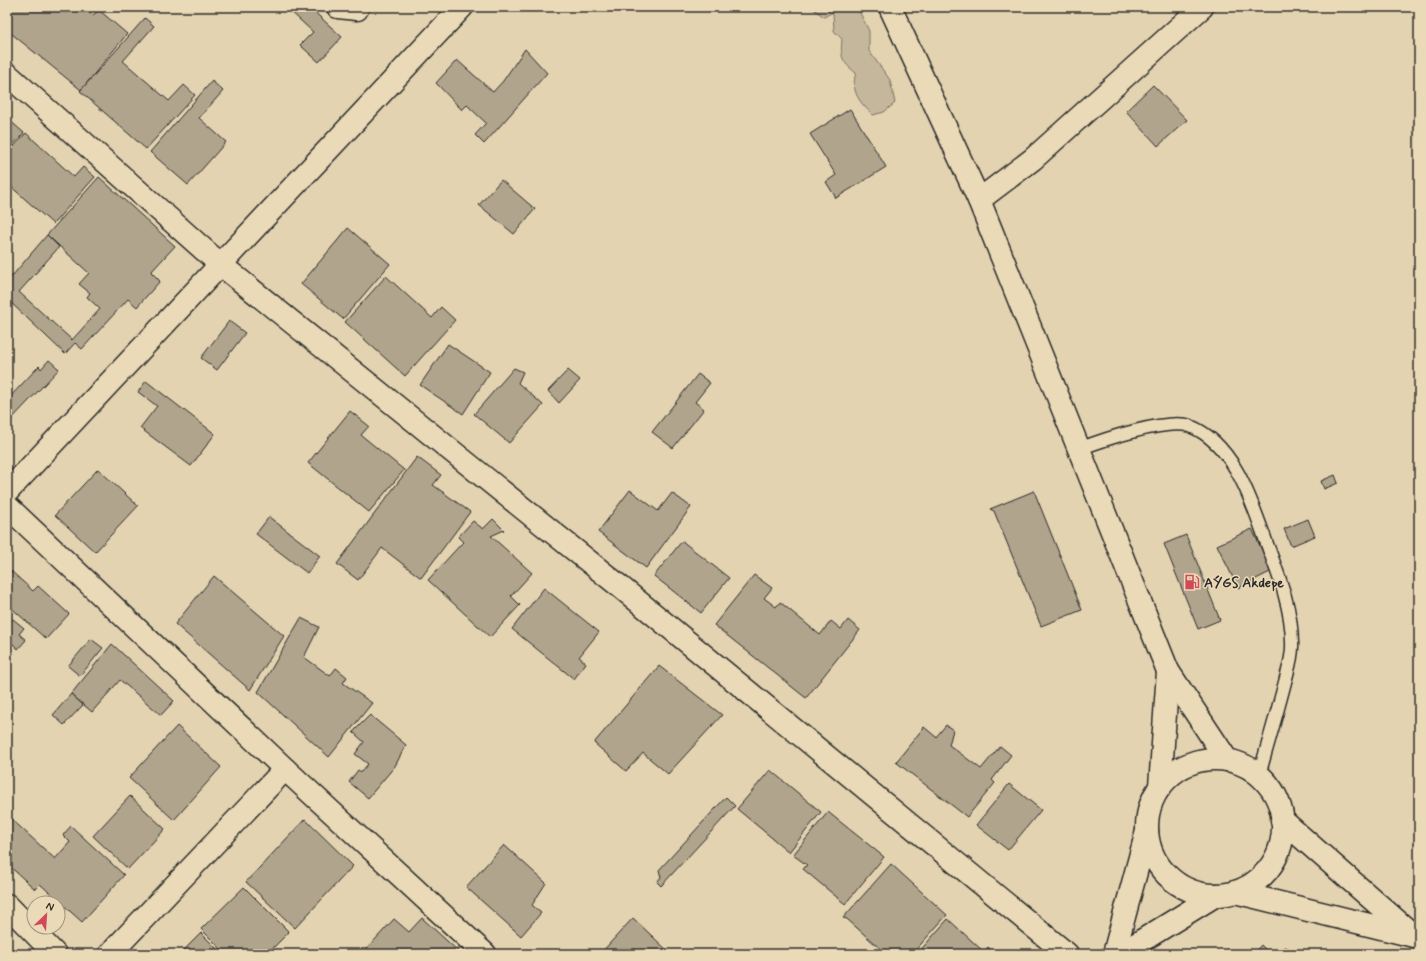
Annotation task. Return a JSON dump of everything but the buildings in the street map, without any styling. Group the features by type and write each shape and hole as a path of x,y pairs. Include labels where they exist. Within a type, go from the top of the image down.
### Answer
{"street":[{"path":"338,7 357,9 358,7"},
{"path":"7,492 462,7"},
{"path":"890,7 979,200 1168,671 1227,760"},
{"path":"979,200 1033,159 1202,7"},
{"path":"7,74 221,265 623,589 1067,954"},
{"path":"7,506 285,769 485,954"},
{"path":"1160,787 1168,671"},
{"path":"1114,954 1147,831 1148,815 1152,800 1160,787 1173,773 1190,764 1208,759 1227,760 1244,766 1259,775 1271,788 1279,803 1282,820 1281,843 1271,865 1256,881 1225,893 1120,954"},
{"path":"110,954 285,769"},
{"path":"1282,820 1417,937"},
{"path":"1147,831 1151,852 1162,869 1177,883 1196,892 1225,893 1417,937"},
{"path":"7,905 55,954"}],"lane":[{"path":"1079,449 1116,436 1163,425 1176,424 1189,426 1204,434 1216,443 1242,479 1250,496 1278,572 1289,611 1292,644 1278,712 1259,775"}],"shaded area":[{"path":"811,7 857,7 869,31 869,51 890,80 895,103 884,112 873,115 857,96 854,85 856,73 843,59 841,50 842,39 834,31 833,12 824,17"}],"place":[{"name":"AÝGS Akdepe","path":"1192,582"}]}
